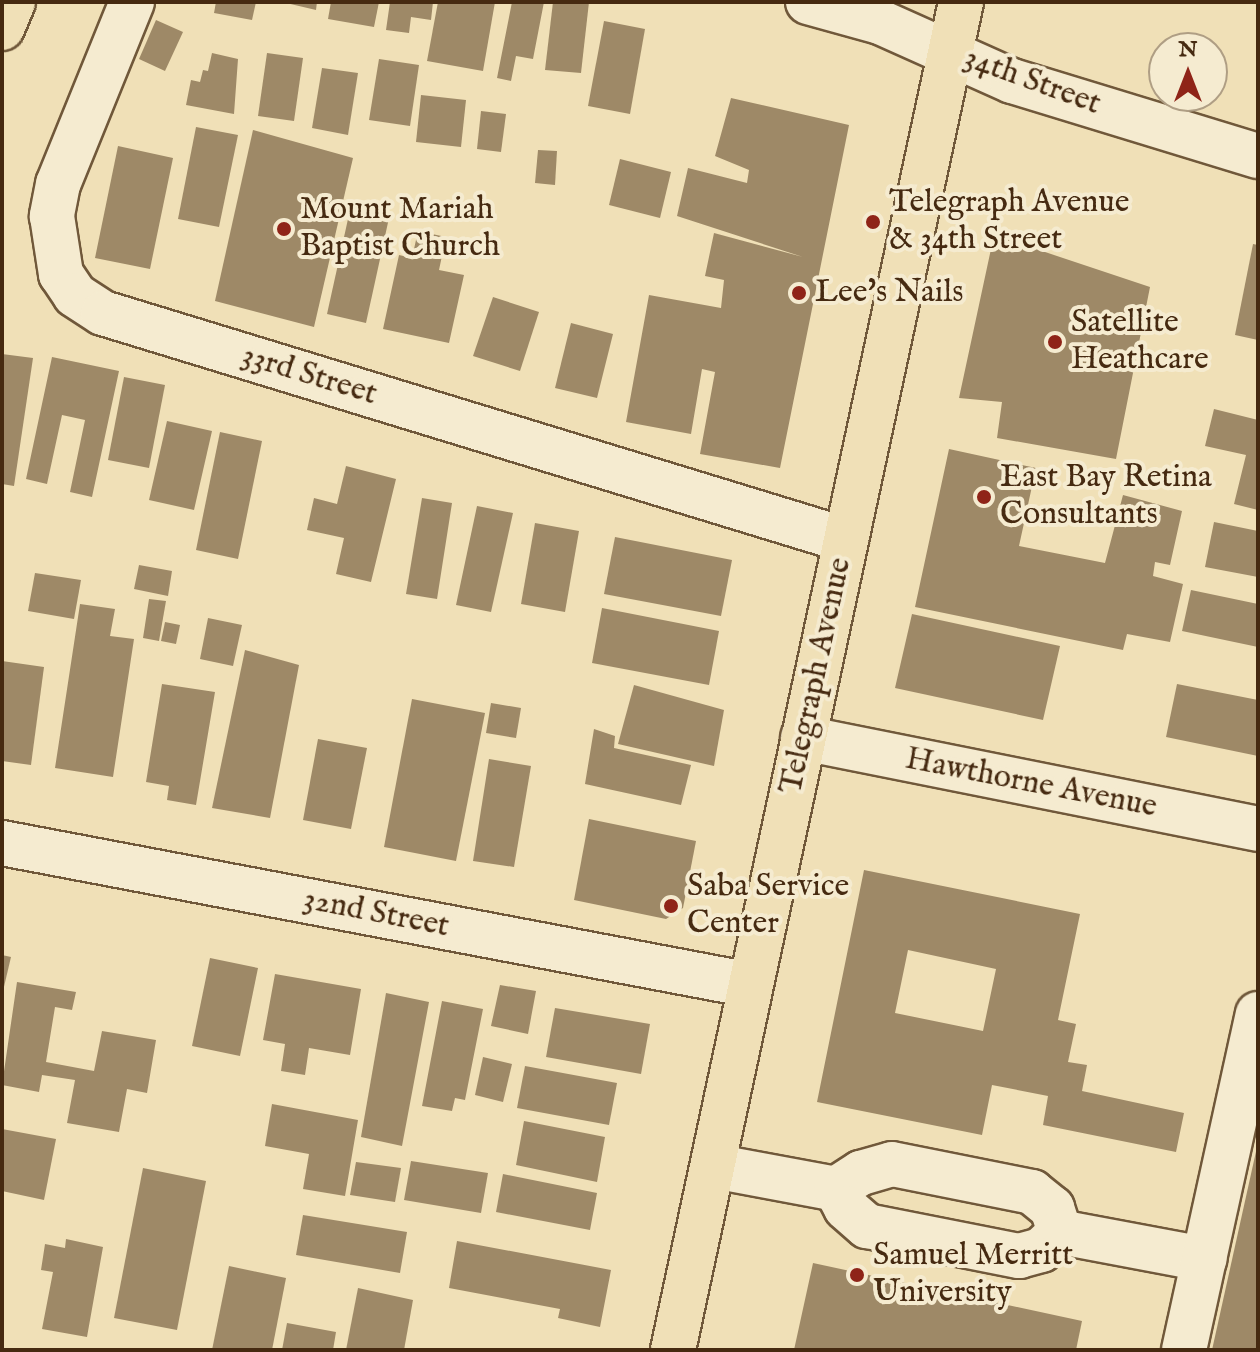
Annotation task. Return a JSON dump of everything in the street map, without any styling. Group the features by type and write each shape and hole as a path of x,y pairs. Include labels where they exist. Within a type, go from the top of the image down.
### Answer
{"main road":[{"path":"2,28 13,2"},
{"name":"Telegraph Avenue","path":"673,1350 961,2"}],"street":[{"name":"33rd Street","path":"132,2 54,206 53,247 75,295 103,313 846,540"},
{"name":"34th Street","path":"808,2 880,22 1012,81 1258,156"},
{"name":"Hawthorne Avenue","path":"803,738 1258,829"},
{"name":"32nd Street","path":"2,843 751,985"},
{"path":"1184,1350 1258,1014"},
{"path":"713,1166 836,1189 861,1173 892,1164 1032,1192 1052,1208 1060,1232"},
{"path":"836,1189 846,1208 867,1226 1019,1256 1041,1250 1060,1232"},
{"path":"1060,1232 1204,1259"}],"building":[{"path":"216,2 256,2 252,20 214,13"},
{"path":"282,2 317,2 316,10"},
{"path":"331,2 379,2 374,27 328,19"},
{"path":"390,2 433,2 431,20 411,17 409,33 386,30"},
{"path":"438,2 495,2 483,71 427,61"},
{"path":"512,2 544,2 533,59 516,56 511,81 497,78"},
{"path":"553,2 589,2 581,73 545,70"},
{"path":"156,20 183,32 165,71 139,59"},
{"path":"604,21 645,29 630,114 588,106"},
{"path":"212,53 238,59 234,114 186,105 191,80 200,82 203,70 208,71"},
{"path":"267,53 303,58 294,121 258,116"},
{"path":"379,59 419,65 410,126 369,120"},
{"path":"322,68 358,73 348,135 312,128"},
{"path":"421,95 466,100 461,147 416,142"},
{"path":"731,98 849,125 780,468 700,454 715,372 702,369 691,434 626,422 649,295 721,308 724,280 705,276 714,233 803,257 677,216 688,168 747,183 749,170 715,156"},
{"path":"481,111 506,114 501,152 477,149"},
{"path":"196,127 238,135 219,227 178,219"},
{"name":"Mount Mariah Baptist Church","path":"253,130 353,158 314,327 215,301"},
{"path":"118,146 173,158 150,269 95,258"},
{"path":"538,150 557,151 555,185 535,183"},
{"path":"620,159 671,172 660,218 609,205"},
{"path":"350,210 389,218 366,323 327,314"},
{"path":"418,231 446,237 439,270 464,275 449,343 383,329 399,255 412,258"},
{"name":"Satellite Heathcare","path":"994,235 1150,287 1116,459 997,438 1002,402 959,398"},
{"path":"1253,244 1258,245 1258,340 1235,335"},
{"path":"493,297 539,312 520,371 473,356"},
{"path":"571,323 613,334 597,398 555,388"},
{"path":"2,354 33,358 14,486 2,484"},
{"path":"52,357 119,371 92,497 70,492 85,420 62,415 47,484 26,479"},
{"path":"124,377 165,385 149,468 108,460"},
{"path":"1214,409 1258,420 1258,510 1234,504 1246,455 1205,446"},
{"path":"167,421 212,431 194,510 149,500"},
{"path":"220,432 262,441 238,559 196,550"},
{"path":"949,449 1036,468 1019,546 1105,563 1123,495 1182,511 1170,565 1155,562 1153,576 1183,584 1170,642 1127,634 1123,650 915,607"},
{"path":"346,466 396,479 371,582 336,574 344,538 307,530 314,498 337,504"},
{"path":"422,498 452,503 437,599 406,594"},
{"path":"477,506 513,513 491,612 456,605"},
{"path":"1214,522 1258,531 1258,577 1205,567"},
{"path":"535,523 579,531 565,612 521,604"},
{"path":"615,537 732,560 721,616 604,594"},
{"path":"139,565 172,571 168,596 134,589"},
{"path":"35,573 81,580 74,619 28,611"},
{"path":"1191,590 1258,604 1258,647 1182,631"},
{"path":"149,599 166,601 159,641 143,638"},
{"path":"80,604 115,609 110,636 134,639 113,777 55,768"},
{"path":"602,608 719,631 709,685 592,663"},
{"path":"912,614 1060,646 1043,720 895,688"},
{"path":"208,618 242,625 233,666 200,659"},
{"path":"165,622 180,625 176,644 161,641"},
{"path":"245,650 299,665 270,818 212,808"},
{"path":"2,661 44,667 31,765 2,761"},
{"path":"162,684 215,692 196,805 167,800 169,786 146,782"},
{"path":"1177,684 1258,700 1258,756 1166,737"},
{"path":"634,685 724,710 714,766 618,744"},
{"path":"412,699 485,713 456,861 384,847"},
{"path":"491,703 521,708 516,738 486,733"},
{"path":"594,729 615,736 614,748 691,765 681,805 585,784"},
{"path":"318,739 367,748 351,829 303,820"},
{"path":"489,759 531,766 514,867 473,861"},
{"path":"589,819 696,841 683,908 666,919 574,900"},
{"path":"864,870 1080,914 1058,1020 1076,1024 1068,1062 1087,1065 1082,1091 1184,1113 1176,1152 1043,1125 1048,1096 992,1085 982,1135 817,1102","holes":["908,950 996,969 983,1031 895,1013"]},
{"path":"2,955 11,957 3,991 2,991"},
{"path":"210,958 258,968 240,1056 192,1046"},
{"path":"275,974 361,989 350,1055 309,1048 305,1075 281,1071 285,1044 263,1040"},
{"path":"17,982 76,992 72,1010 55,1007 46,1062 94,1071 102,1031 156,1040 147,1093 127,1089 119,1132 67,1123 75,1080 42,1075 39,1092 2,1085"},
{"path":"500,985 536,991 528,1034 491,1026"},
{"path":"386,993 429,1002 402,1146 361,1137"},
{"path":"442,1001 483,1009 465,1100 455,1098 452,1111 422,1106"},
{"path":"555,1008 650,1024 641,1074 546,1057"},
{"path":"483,1057 512,1064 503,1102 475,1095"},
{"path":"525,1066 617,1083 609,1125 517,1108"},
{"path":"272,1104 358,1120 345,1196 303,1189 309,1154 265,1146"},
{"path":"524,1121 605,1137 597,1182 516,1165"},
{"path":"2,1129 56,1139 44,1200 2,1191"},
{"path":"1257,1147 1258,1350 1212,1350"},
{"path":"411,1161 488,1173 481,1213 404,1200"},
{"path":"356,1162 401,1168 395,1202 350,1195"},
{"path":"143,1168 206,1181 177,1330 114,1318"},
{"path":"503,1174 597,1193 590,1230 496,1212"},
{"path":"303,1215 407,1232 400,1273 296,1255"},
{"path":"66,1239 103,1247 87,1337 42,1329 53,1272 41,1270 45,1244 65,1248"},
{"path":"457,1241 611,1270 600,1327 558,1318 560,1309 449,1288"},
{"name":"Samuel Merritt University","path":"813,1263 1082,1321 1076,1350 794,1350"},
{"path":"229,1266 286,1278 272,1350 212,1350"},
{"path":"358,1288 413,1300 404,1350 346,1350"},
{"path":"287,1323 336,1332 333,1350 282,1350"}],"place":[{"name":"Telegraph Avenue & 34th Street","path":"873,222"},
{"name":"Mount Mariah Baptist Church","path":"284,229"},
{"name":"Lee's Nails","path":"799,293"},
{"name":"Satellite Heathcare","path":"1055,342"},
{"name":"East Bay Retina Consultants","path":"984,497"},
{"name":"Saba Service Center","path":"671,906"},
{"name":"Samuel Merritt University","path":"857,1275"}]}
